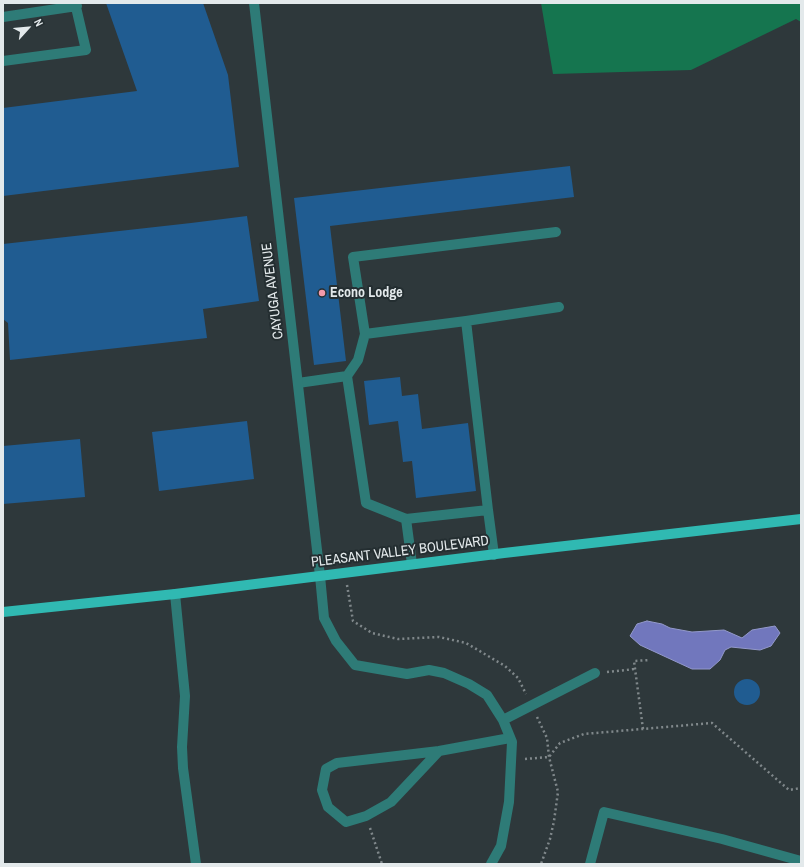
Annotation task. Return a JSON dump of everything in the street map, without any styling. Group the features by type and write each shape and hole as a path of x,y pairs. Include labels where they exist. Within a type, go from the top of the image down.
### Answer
{"main road":[{"name":"PLEASANT VALLEY BOULEVARD","path":"3,612 175,594 412,564 801,519"}],"street":[{"name":"CAYUGA AVENUE","path":"254,3 324,618 336,641 355,665 407,674 429,670 444,673 469,684 487,695 503,720 512,742 509,802 502,846 491,864"},
{"path":"3,17 76,5 86,50 3,61"},
{"path":"488,510 406,519 366,503 347,376 358,360 364,334 353,257 556,232"},
{"path":"364,334 559,307"},
{"path":"466,321 494,555"},
{"path":"298,383 347,376"},
{"path":"406,519 412,564"},
{"path":"175,594 185,696 182,747 183,768 196,864"},
{"path":"503,720 595,673"},
{"path":"439,751 391,802 366,816 346,822 328,807 322,790 326,769 337,763 439,751 510,738"},
{"path":"590,864 604,812 722,839 801,860"}],"path":[{"path":"346,573 353,621 372,633 398,639 439,637 466,643 506,666 518,678 547,738 549,757 558,792 550,839 541,864"},
{"path":"643,729 634,661 650,660"},
{"path":"595,673 635,669"},
{"path":"511,760 549,757 560,743 584,734 712,723 789,790 801,788"},
{"path":"366,816 382,864"}],"green space":[{"path":"541,3 801,3 801,22 796,19 691,70 553,74"}],"water":[{"path":"647,621 662,624 670,628 692,632 724,630 742,638 752,630 775,626 780,633 771,646 760,650 731,647 725,650 720,660 710,669 692,669 640,645 630,636 637,624"}],"building":[{"path":"106,3 203,3 228,75 239,167 3,196 3,108 137,91"},
{"name":"Econo Lodge","path":"570,166 574,197 330,226 346,361 314,365 294,198"},
{"path":"247,216 259,301 203,309 207,338 10,360 8,323 3,319 3,244"},
{"path":"400,377 402,396 418,394 422,429 468,423 476,491 416,498 412,461 403,462 398,421 369,425 364,381"},
{"path":"247,421 254,479 159,491 152,432"},
{"path":"80,439 85,497 3,504 3,446"},
{"path":"747,679 756,683 760,692 756,701 747,705 738,701 734,692 738,683"}],"place":[{"name":"Econo Lodge","path":"322,293"}]}
